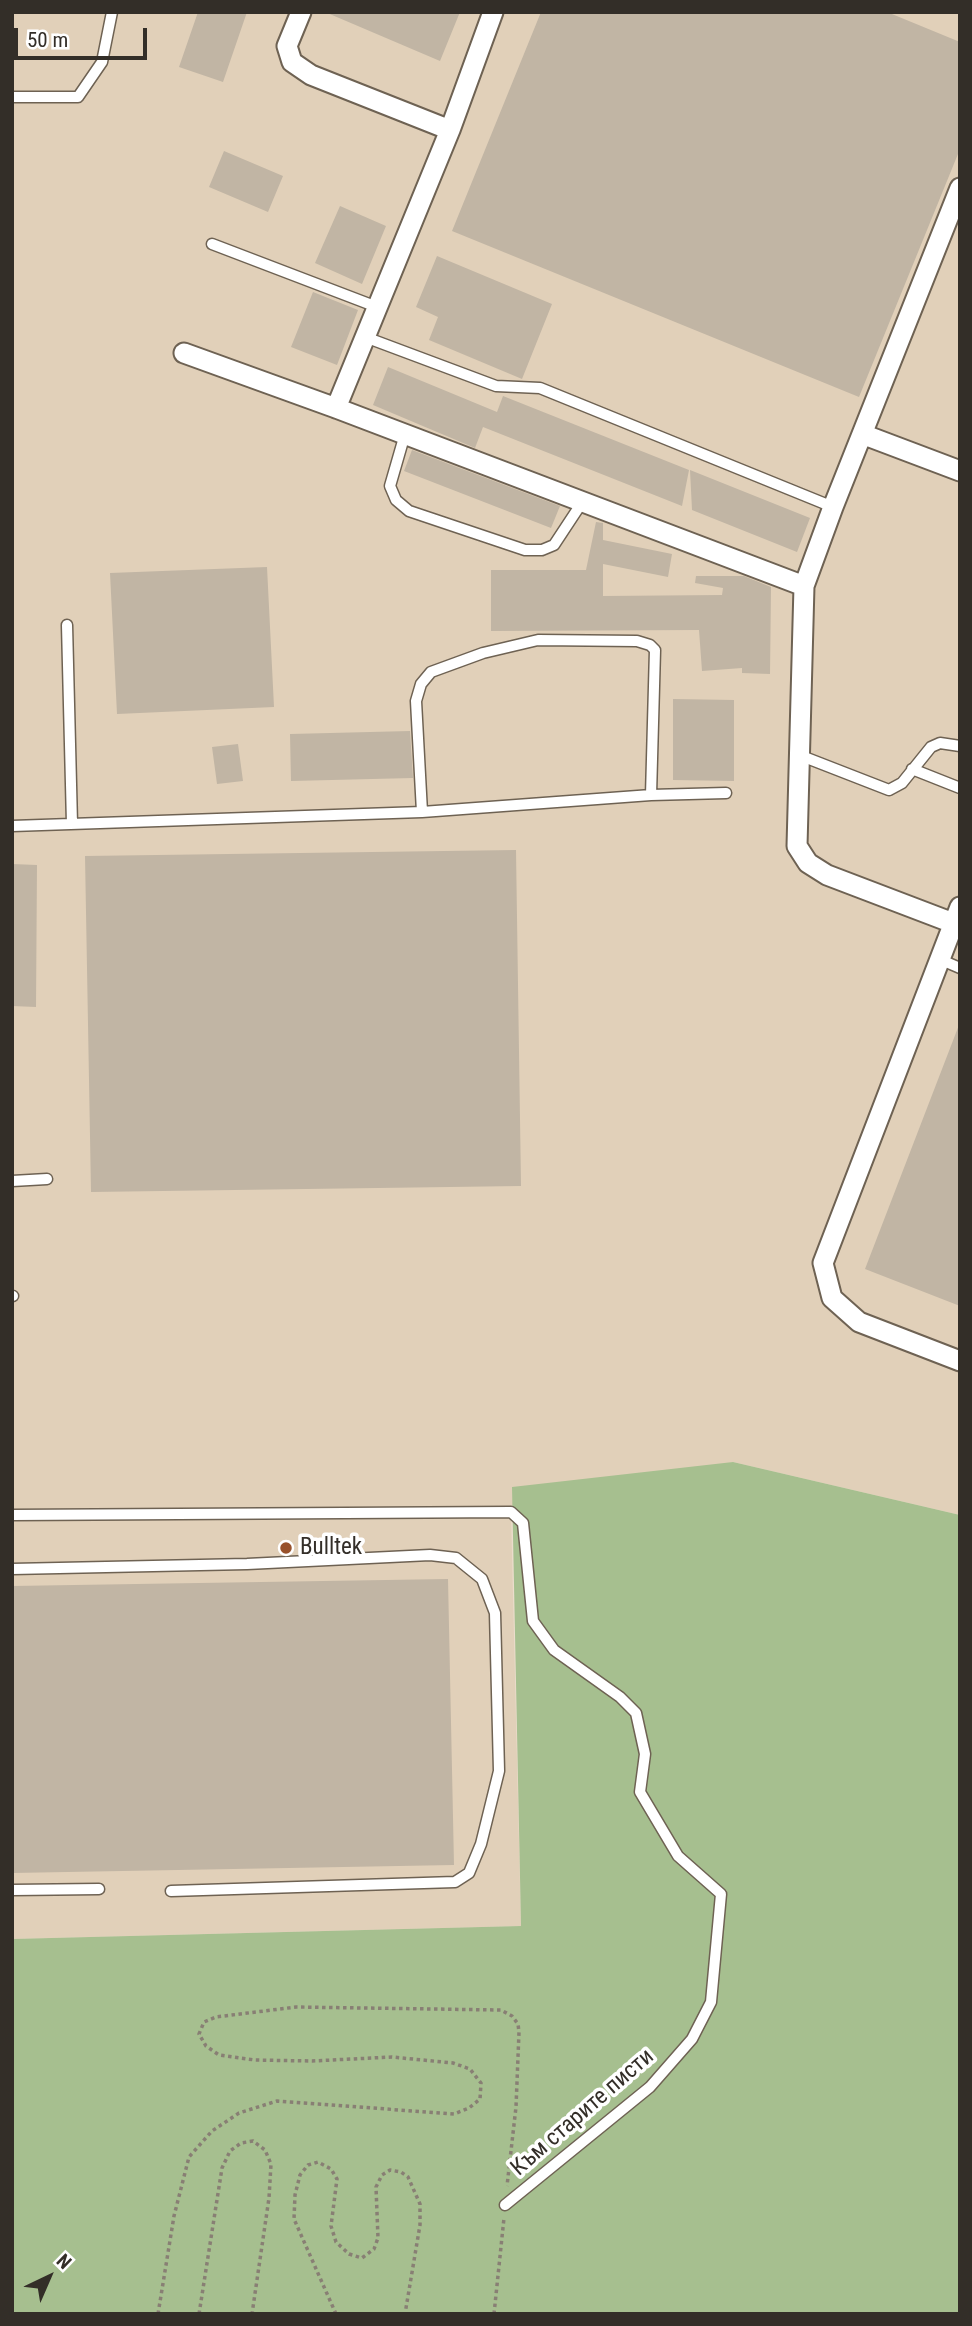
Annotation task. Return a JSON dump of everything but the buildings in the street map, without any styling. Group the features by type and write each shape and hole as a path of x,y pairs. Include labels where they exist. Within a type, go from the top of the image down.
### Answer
{"street":[{"path":"301,12 287,46 292,62 311,75 450,130"},
{"path":"336,408 450,130 493,12"},
{"path":"960,188 832,507 804,586 797,846 808,863 827,875 956,915 823,1262 832,1298 859,1322 960,1361"},
{"path":"184,353 804,586"},
{"path":"862,434 960,471"}],"lane":[{"path":"12,97 78,97 102,62 112,12"},
{"path":"212,244 377,307"},
{"path":"365,337 496,386 540,388 832,507"},
{"path":"405,434 390,486 396,500 409,511 525,550 541,550 554,545 583,501"},
{"path":"67,625 72,824"},
{"path":"422,812 416,701 421,684 431,671 483,653 538,640 637,641 650,645 655,650 651,795"},
{"path":"799,755 889,790 902,783 931,747 940,743 960,746"},
{"path":"912,769 960,788"},
{"path":"12,826 422,812 651,795 726,793"},
{"path":"938,959 960,968"},
{"path":"12,1181 47,1179"},
{"name":"Към старите писти","path":"12,1515 511,1512 523,1523 533,1621 554,1650 620,1697 636,1713 645,1754 640,1792 678,1856 721,1894 711,2002 692,2039 650,2087 505,2205"},
{"path":"12,1569 247,1564 430,1555 456,1558 482,1579 495,1613 499,1772 481,1844 469,1873 455,1882 171,1891"},
{"path":"12,1890 99,1889"}],"path":[{"path":"158,2314 174,2216 189,2157 212,2131 239,2113 276,2101 454,2114 481,2099 481,2083 470,2069 453,2063 392,2057 313,2061 255,2060 219,2055 206,2046 199,2034 204,2022 216,2017 296,2007 476,2008 501,2010 518,2024 518,2066 494,2314"},
{"path":"199,2314 222,2168 230,2151 242,2143 253,2141 265,2150 271,2164 269,2198 252,2314"},
{"path":"336,2314 294,2219 295,2195 300,2175 308,2165 318,2162 331,2169 337,2179 331,2226 336,2242 349,2254 362,2258 374,2249 378,2238 376,2187 382,2175 390,2170 401,2172 408,2177 420,2204 420,2225 405,2314"}],"shaded area":[{"path":"12,12 960,12 960,1515 733,1462 511,1512 521,1926 12,1939"}],"green space":[{"path":"733,1462 960,1515 960,2314 12,2314 12,1939 521,1926 512,1487"}],"place":[{"name":"Bulltek","path":"286,1548"}]}
